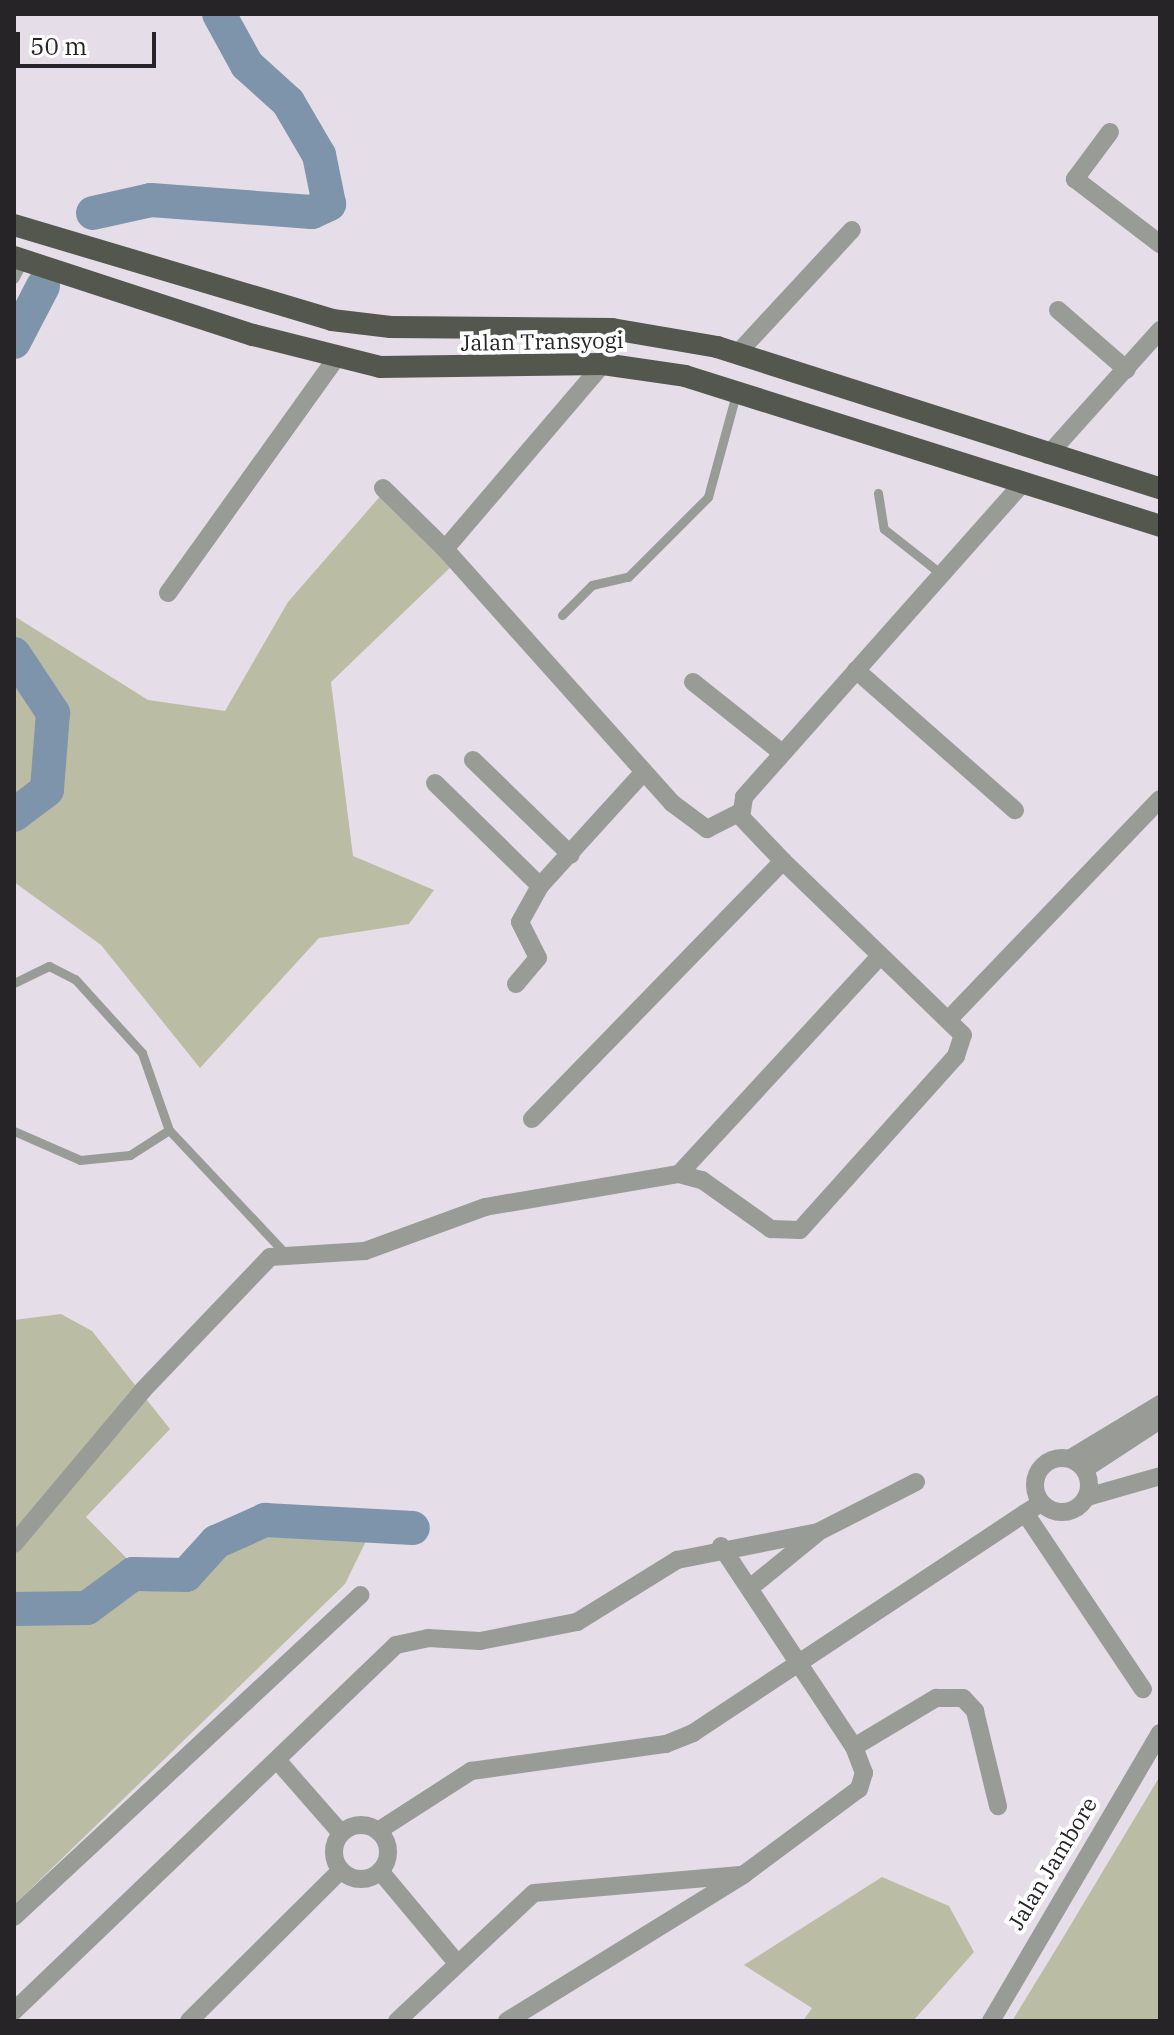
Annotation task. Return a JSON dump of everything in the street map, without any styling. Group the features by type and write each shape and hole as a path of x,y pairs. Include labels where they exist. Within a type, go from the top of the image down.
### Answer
{"highway":[{"name":"Jalan Transyogi","path":"14,225 332,320 612,329 737,354 1160,488"},
{"name":"Jalan Transyogi","path":"17,265 336,358 380,367 603,364 737,392 1021,485 1160,526"},
{"path":"499,327 503,366"}],"street":[{"path":"1110,132 1075,179 1160,244"},
{"path":"737,354 852,230"},
{"path":"1058,310 1127,370"},
{"path":"1048,455 1160,330"},
{"path":"168,593 336,358"},
{"path":"445,549 603,364"},
{"path":"383,488 445,549 642,774 707,829 739,813 781,752 1021,485"},
{"path":"856,670 1015,810"},
{"path":"693,682 781,752"},
{"path":"473,760 571,855"},
{"path":"516,984 538,958 520,922 540,886 642,774"},
{"path":"435,783 540,886"},
{"path":"950,1018 1160,799"},
{"path":"14,1544 143,1390 258,1266 283,1251 365,1251 485,1207 679,1174 702,1180 771,1229 800,1230 956,1056 964,1039 950,1018 879,957 739,813"},
{"path":"532,1119 783,861"},
{"path":"679,1174 879,957"},
{"path":"1078,1464 1160,1404"},
{"path":"1143,1689 1033,1508 1033,1486 1038,1469 1052,1458 1078,1464 1160,1420"},
{"path":"1078,1464 1087,1497"},
{"path":"378,1831 471,1771 666,1744 801,1666 1033,1508 1065,1513 1087,1497 1160,1476"},
{"path":"751,1587 818,1532 916,1482"},
{"path":"14,2011 396,1645 480,1641 577,1622 677,1560 721,1546 818,1532"},
{"path":"507,2021 743,1875 853,1799 864,1773 854,1747 721,1546"},
{"path":"14,1917 361,1595"},
{"path":"854,1747 936,1698 963,1698 975,1711 998,1806"},
{"name":"Jalan Jambore","path":"991,2021 1160,1733"},
{"path":"277,1760 341,1833"},
{"path":"365,1825 378,1831 388,1851 380,1871 363,1878 341,1870 334,1854 341,1833 365,1825"},
{"path":"189,2021 341,1870"},
{"path":"380,1871 457,1963"},
{"path":"397,2021 534,1893 743,1875"}],"lane":[{"path":"562,615 592,585 628,577 708,497 737,392"},
{"path":"878,493 884,529 940,573"},
{"path":"14,983 49,966 75,979 142,1053 169,1130 283,1251"},
{"path":"14,1131 80,1160 130,1155 169,1130"}],"green space":[{"path":"383,493 457,561 331,682 353,856 434,890 409,924 319,938 200,1068 101,945 14,882 14,616 148,700 225,711 288,602"},
{"path":"61,1314 92,1331 170,1429 86,1517 151,1583 285,1521 366,1541 345,1584 14,1905 14,1320"},
{"path":"1160,1776 1160,2021 1012,2021 1058,1946"},
{"path":"882,1877 949,1906 974,1952 913,2021 803,2021 812,2008 744,1965"}],"waterway":[{"path":"93,213 151,200 312,212 329,204 319,155 288,102 247,65 219,14"},
{"path":"14,342 43,286"},
{"path":"14,654 53,713 47,790 14,815"},
{"path":"14,1609 87,1608 133,1574 186,1575 216,1542 265,1520 413,1528"}]}
